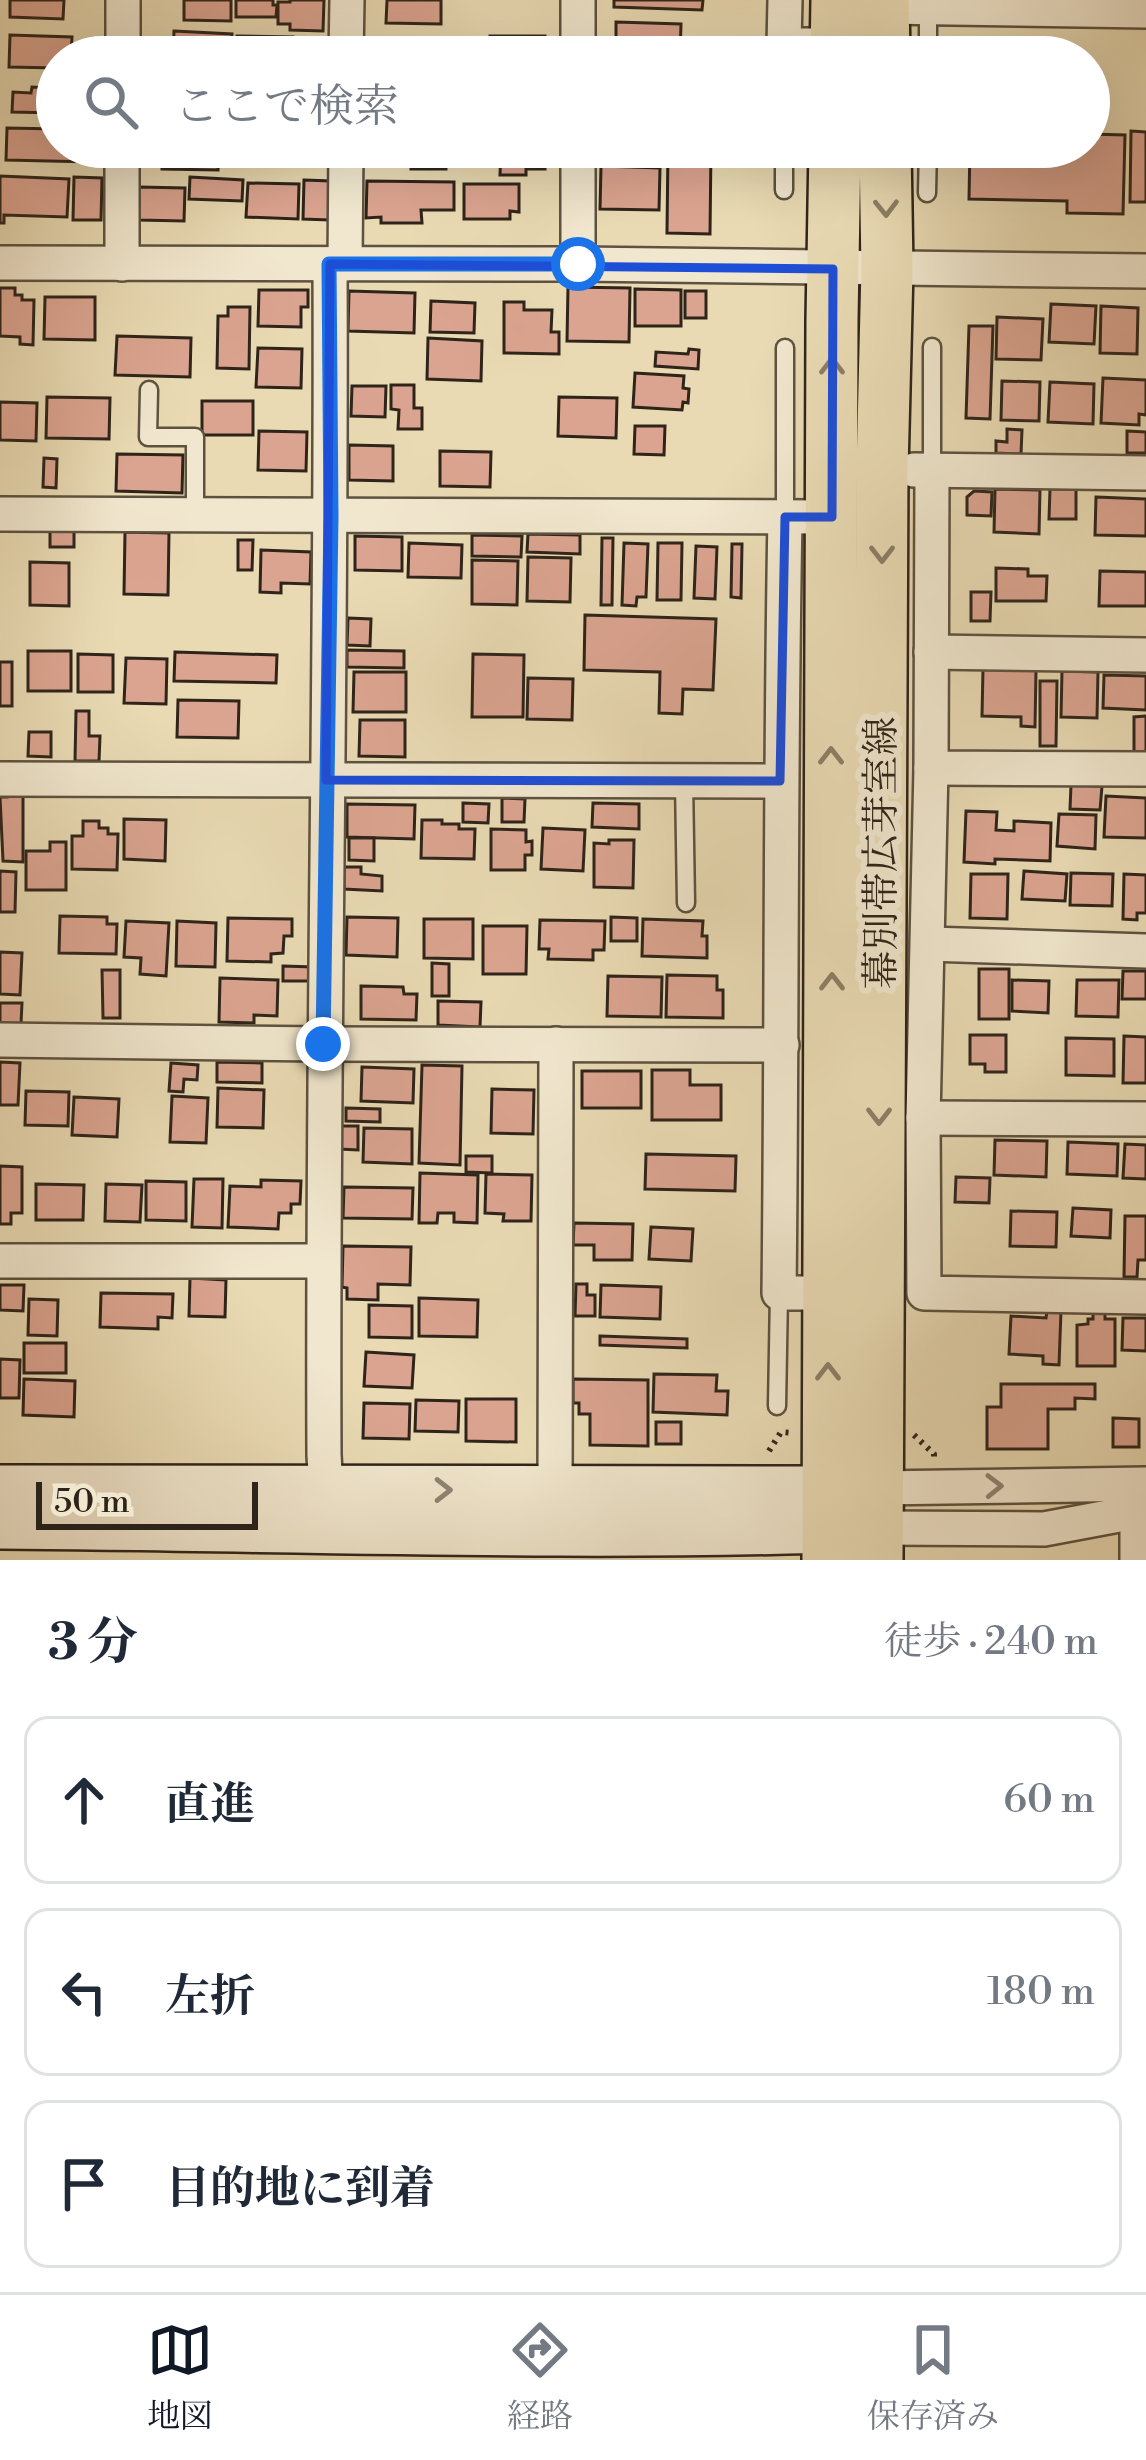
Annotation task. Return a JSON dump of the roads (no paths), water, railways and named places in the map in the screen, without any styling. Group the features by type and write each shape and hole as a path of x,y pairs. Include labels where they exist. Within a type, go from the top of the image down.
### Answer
{"main road":[{"name":"幕別帯広芽室線","path":"834,168 832,268 808,517 880,873 901,1292 853,1526"},
{"name":"幕別帯広芽室線","path":"853,1526 803,1293 880,873 907,470 887,269 885,168"}],"street":[{"path":"123,0 123,36"},
{"path":"346,0 346,36"},
{"path":"578,0 578,36"},
{"path":"784,36 785,0"},
{"path":"832,36 877,22 1146,11"},
{"path":"122,168 122,264"},
{"path":"325,1521 326,780 337,264 344,168"},
{"path":"578,168 578,264"},
{"path":"0,263 1146,272"},
{"path":"880,873 931,768 932,652 907,470 1146,473"},
{"path":"0,514 808,517 780,782 782,1045 803,1293"},
{"path":"932,652 1146,655"},
{"path":"931,768 1146,769"},
{"path":"0,778 780,782"},
{"path":"780,873 880,873"},
{"path":"880,873 928,944 923,1118 901,1292 1146,1298"},
{"path":"928,944 1146,951"},
{"path":"0,1040 782,1045"},
{"path":"554,1528 556,1044"},
{"path":"923,1118 1146,1119"},
{"path":"0,1261 323,1261"},
{"path":"0,1488 325,1521 554,1528 1044,1529 1143,1502 1137,1560"},
{"path":"0,1526 265,1536 325,1521"}],"lane":[{"path":"784,168 784,190"},
{"path":"928,168 928,193"},
{"path":"907,470 932,347"},
{"path":"785,348 808,517"},
{"path":"148,390 148,437 195,437 195,516"},
{"path":"684,781 686,903"},
{"path":"777,1406 803,1293"}]}
